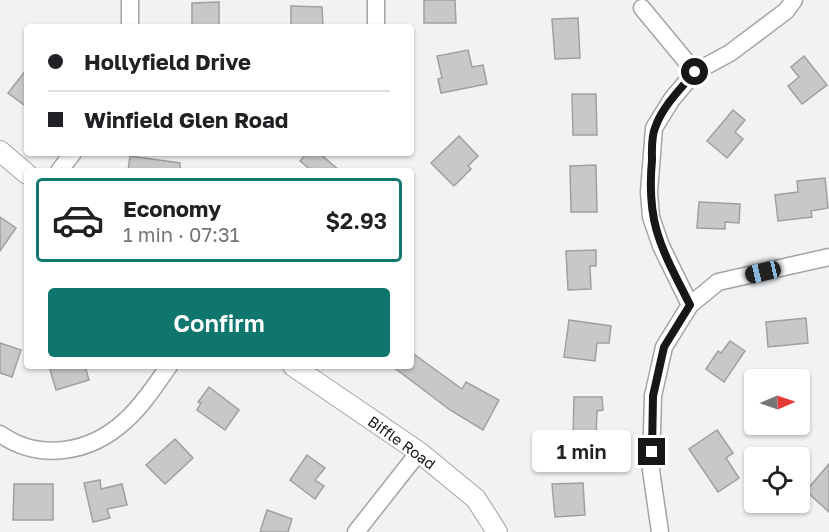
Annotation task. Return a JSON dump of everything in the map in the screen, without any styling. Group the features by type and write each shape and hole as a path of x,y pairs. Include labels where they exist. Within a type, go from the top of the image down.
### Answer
{"street":[{"path":"130,0 130,24"},
{"path":"376,0 376,24"},
{"path":"690,305 661,246 651,217 649,192 654,128 672,99 695,72 730,52 786,11 794,0"},
{"path":"642,8 695,72"},
{"path":"0,151 24,171"},
{"path":"61,168 71,156"},
{"path":"660,532 651,470 653,396 664,347 690,305 718,282 829,257"},
{"path":"0,434 14,443 38,450 62,451 87,446 109,435 128,419 167,369"},
{"name":"Biffle Road","path":"296,369 419,452 476,499 497,532"},
{"path":"356,532 419,452"}],"building":[{"path":"424,0 455,0 456,23 424,23"},
{"path":"219,2 219,24 192,24 192,3"},
{"path":"291,6 322,7 323,24 291,24"},
{"path":"578,18 580,58 555,59 552,19"},
{"path":"468,50 472,67 483,65 487,84 441,93 438,79 442,78 437,56"},
{"path":"804,56 827,85 802,104 788,86 799,77 791,67"},
{"path":"24,73 24,105 8,93"},
{"path":"572,94 596,94 597,135 573,135"},
{"path":"733,110 745,120 735,132 743,139 727,158 707,141"},
{"path":"459,136 478,156 468,166 471,169 454,186 431,163"},
{"path":"130,156 180,163 180,168 128,168"},
{"path":"304,156 322,156 336,168 308,168 300,161"},
{"path":"596,165 597,212 571,212 570,166"},
{"path":"825,178 828,208 811,211 812,217 778,221 775,195 798,192 797,181"},
{"path":"699,202 740,204 739,223 725,222 725,229 697,228"},
{"path":"0,217 16,228 0,251"},
{"path":"596,250 596,266 590,266 591,289 568,290 566,251"},
{"path":"806,318 808,343 768,347 766,322"},
{"path":"569,320 611,326 609,343 597,343 595,361 564,357"},
{"path":"730,341 745,351 724,382 706,369 718,351 721,353"},
{"path":"0,343 21,350 12,377 0,373"},
{"path":"414,354 462,389 466,382 499,400 483,430 450,410 396,369 414,369"},
{"path":"50,369 86,369 89,380 56,390"},
{"path":"209,387 239,410 225,430 197,410 201,403 198,402"},
{"path":"574,397 602,397 603,410 597,411 596,437 573,438"},
{"path":"717,430 733,453 726,458 739,478 718,492 689,449"},
{"path":"175,439 193,458 165,484 146,465"},
{"path":"307,455 325,468 315,480 324,486 315,499 290,480"},
{"path":"829,464 829,512 810,495 810,486"},
{"path":"100,480 101,489 122,484 127,505 107,509 110,518 93,522 84,483"},
{"path":"583,483 585,515 555,517 552,484"},
{"path":"14,484 53,484 53,520 13,520"},
{"path":"267,510 292,519 288,532 260,532"}],"route":[{"path":"652,452 653,396 664,347 690,305 661,246 651,217 649,192 654,128 672,99 695,72"}]}
